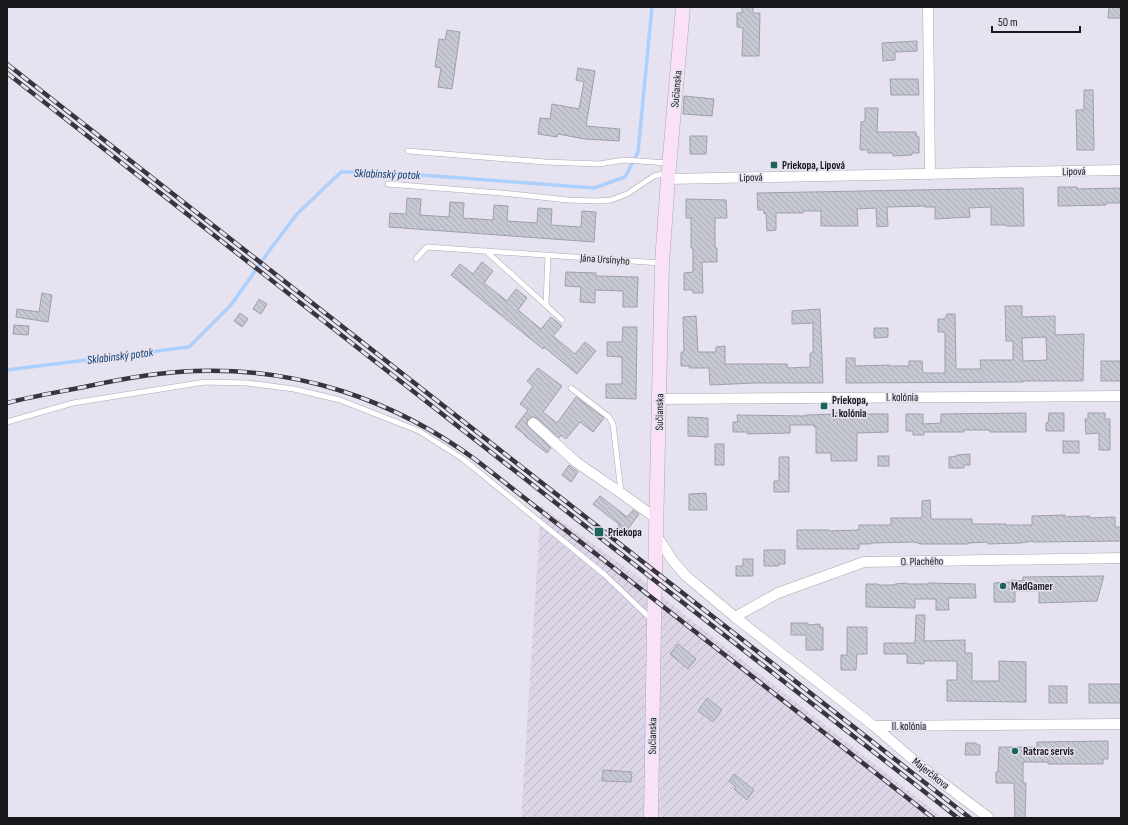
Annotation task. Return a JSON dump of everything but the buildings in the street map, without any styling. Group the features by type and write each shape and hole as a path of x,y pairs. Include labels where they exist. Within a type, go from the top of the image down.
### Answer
{"street":[{"name":"Sučianska","path":"651,818 654,622 665,169 683,7"},
{"path":"928,7 930,174"},
{"name":"Lipová","path":"665,169 930,174 1121,170"},
{"name":"I. kolónia","path":"659,399 1121,396"},
{"path":"533,423 576,462 621,492 657,519"},
{"path":"656,535 673,561 686,576 735,617 874,726"},
{"name":"O. Plachého","path":"735,617 778,593 864,562 1121,558"},
{"name":"II. kolónia","path":"874,726 1121,724"},
{"name":"Majerčíkova","path":"874,726 923,768 990,818"}],"lane":[{"path":"408,151 545,162 599,164 624,160 665,169"},
{"path":"388,184 568,200 597,201 611,200 627,194 665,169"},
{"name":"Jána Ursínyho","path":"416,259 428,247 662,263"},
{"path":"486,251 562,320"},
{"path":"546,305 548,255"},
{"path":"7,422 72,403 205,382 247,383 294,389 340,400 419,431 463,458 605,575 654,622"},
{"path":"572,388 609,418 613,424 621,492"}],"shaded area":[{"path":"541,506 640,578 943,818 521,818"}],"waterway":[{"name":"Sklabinský potok","path":"7,370 189,347 231,305 297,214 341,172 383,172 594,188 625,177 638,152 652,7"}],"railway":[{"path":"7,64 970,818"},
{"path":"7,73 958,818"},
{"path":"7,403 36,396 153,374 195,371 233,371 271,375 308,382 378,404 412,420 445,439 476,460 933,818"}],"place":[{"name":"Priekopa, Lipová","path":"774,165"},
{"name":"Priekopa, I. kolónia","path":"824,406"},
{"name":"Priekopa","path":"599,532"},
{"name":"MadGamer","path":"1003,586"},
{"name":"Ratrac servis","path":"1015,751"}]}
